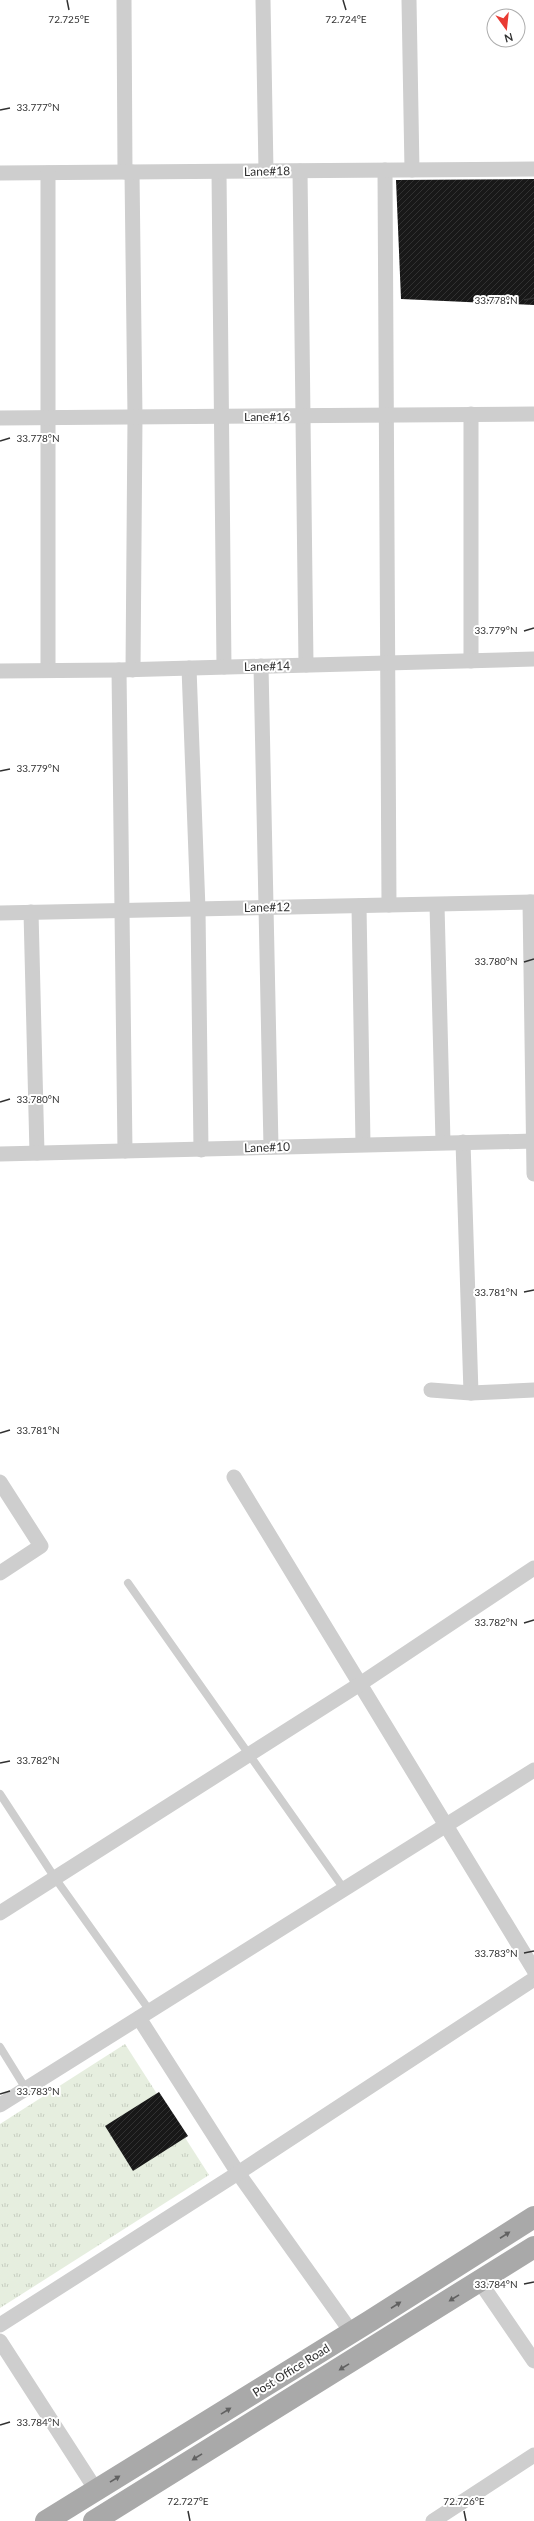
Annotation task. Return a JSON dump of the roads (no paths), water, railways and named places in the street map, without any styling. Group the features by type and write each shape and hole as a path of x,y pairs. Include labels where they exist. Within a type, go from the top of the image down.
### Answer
{"main road":[{"name":"Post Office Road","path":"55,2519 96,2490 352,2333 534,2217"},
{"name":"Post Office Road","path":"94,2521 384,2342 534,2247"},
{"path":"370,2321 384,2342"}],"street":[{"path":"124,0 135,417 126,670 124,911 125,1150"},
{"path":"263,0 266,171"},
{"path":"409,0 412,170"},
{"name":"Lane#18","path":"0,173 534,169"},
{"path":"385,170 389,905"},
{"path":"300,171 306,665"},
{"path":"219,172 224,667"},
{"path":"48,173 48,670"},
{"path":"470,414 471,661"},
{"name":"Lane#16","path":"0,418 534,414"},
{"name":"Lane#14","path":"0,671 126,670 534,659"},
{"path":"261,666 271,1147"},
{"path":"190,668 198,909 201,1150"},
{"path":"532,902 534,1174"},
{"name":"Lane#12","path":"0,913 532,902"},
{"path":"437,905 443,1142"},
{"path":"359,906 363,1144"},
{"path":"31,912 36,1153"},
{"name":"Lane#10","path":"0,1154 125,1150 201,1150 443,1142 534,1141"},
{"path":"463,1142 471,1393"},
{"path":"431,1390 471,1393 534,1390"},
{"path":"234,1477 534,1970"},
{"path":"0,1482 41,1546 0,1574"},
{"path":"0,1913 360,1684 534,1568"},
{"path":"0,2105 534,1770"},
{"path":"0,2325 238,2173 534,1978"},
{"path":"144,2014 238,2173 352,2333"},
{"path":"480,2282 534,2361"},
{"path":"0,2341 96,2490"},
{"path":"433,2521 534,2455"}],"lane":[{"path":"128,1583 250,1754 344,1890"},
{"path":"0,1794 144,2014"},
{"path":"0,2047 26,2089"}]}
